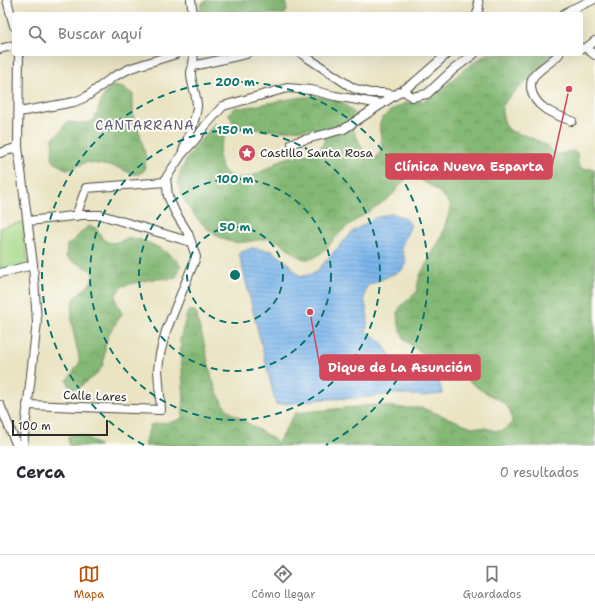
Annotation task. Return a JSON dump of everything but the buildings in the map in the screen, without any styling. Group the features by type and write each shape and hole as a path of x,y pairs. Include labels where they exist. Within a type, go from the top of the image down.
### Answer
{"street":[{"path":"7,0 12,19"},
{"path":"191,0 193,12"},
{"path":"478,0 479,7 478,12"},
{"path":"567,12 593,0"},
{"path":"595,41 583,48 595,55"},
{"path":"0,49 12,46"},
{"path":"18,56 18,148 33,265 37,322 23,446"},
{"path":"19,112 74,102 86,97 113,77 131,68 170,56"},
{"path":"182,154 197,107 191,74 194,56"},
{"path":"193,66 237,56"},
{"path":"305,56 353,88 370,93 395,95"},
{"path":"292,143 344,130 415,82 445,56"},
{"path":"403,90 412,97 427,94 454,69 471,56"},
{"path":"559,56 532,78 532,93 535,100 544,109 572,121"},
{"path":"191,242 188,233 175,212 168,196 166,178 182,154 223,106 287,88 312,90 335,96 382,104"},
{"path":"0,153 18,148"},
{"path":"76,216 86,188 166,182"},
{"path":"28,221 101,215 191,242"},
{"name":"Calle Lares","path":"27,405 161,410 158,370 160,354 166,331 196,257 191,242"},
{"path":"0,273 33,265"},
{"path":"0,408 18,446"}],"green space":[{"path":"208,0 285,0 287,10 286,12 200,12 203,2"},
{"path":"484,56 555,56 508,98 502,107 505,124 508,129 513,132 530,137 546,145 554,153 560,154 572,151 577,153 578,164 581,169 595,169 595,446 145,446 150,425 175,421 182,418 184,399 180,339 188,311 195,311 196,313 210,371 218,394 223,403 230,412 278,442 295,413 375,405 422,408 472,427 496,431 502,431 508,427 512,422 508,407 498,399 481,390 447,365 416,349 405,340 400,329 398,312 400,307 416,293 420,275 441,238 451,207 440,192 435,188 413,176 409,177 403,181 395,192 380,205 348,226 321,253 313,258 307,259 298,256 284,245 274,240 264,239 237,243 223,239 214,234 204,226 187,206 179,185 179,176 184,163 215,123 226,134 219,151 222,168 229,175 238,178 249,177 281,160 314,152 323,143 326,135 322,131 313,128 281,131 239,128 229,115 235,108 302,97 324,97 337,100 342,102 354,113 350,123 353,130 366,155 374,159 379,154 381,149 380,123 385,116 403,104 428,99 462,71"},
{"path":"111,86 122,88 133,94 133,116 140,134 146,158 144,171 139,174 133,174 116,167 86,162 69,170 54,162 52,157 53,138 62,130 67,122 91,122 97,113 104,94"},
{"path":"23,222 28,266 0,273 0,228"},
{"path":"89,226 96,228 102,238 111,243 132,238 152,245 166,252 178,261 181,266 176,277 143,281 123,286 119,289 116,298 122,314 108,335 103,365 95,376 75,389 69,386 67,381 80,362 72,320 73,304 77,295 87,287 93,277 92,271 66,257 67,245"},
{"path":"78,434 88,438 100,446 69,446 68,436"}],"water":[{"path":"393,213 406,219 411,225 401,247 406,262 402,270 367,286 364,296 368,318 366,331 381,342 396,363 419,365 438,379 443,394 423,396 396,394 356,398 324,399 276,405 239,253 252,248 272,251 288,263 300,277 315,273 353,231 375,218"}],"place":[{"name":"Clínica Nueva Esparta","path":"569,89"},
{"name":"Castillo Santa Rosa","path":"247,153"},
{"name":"Dique de La Asunción","path":"310,312"}],"district":[{"name":"CANTARRANA","path":"145,125"}]}
